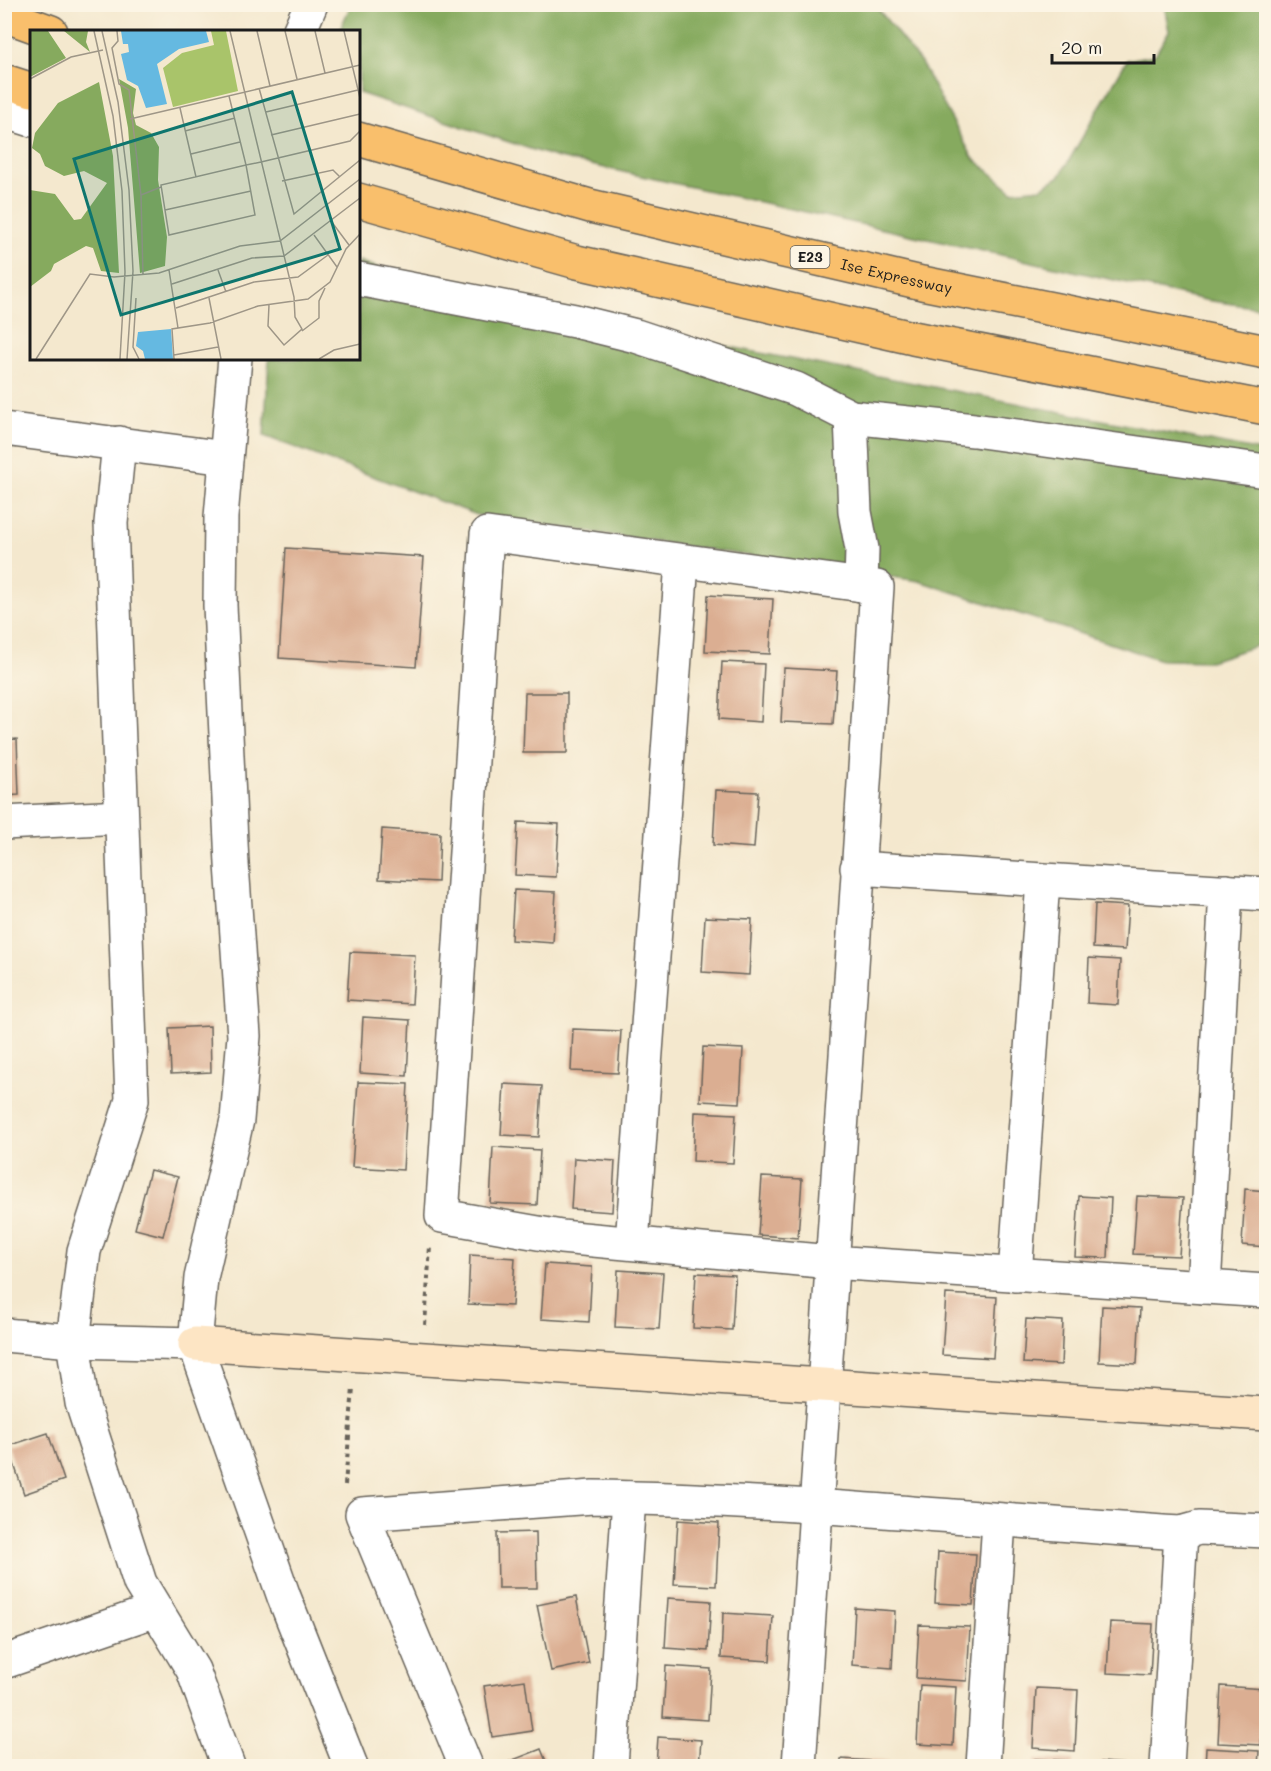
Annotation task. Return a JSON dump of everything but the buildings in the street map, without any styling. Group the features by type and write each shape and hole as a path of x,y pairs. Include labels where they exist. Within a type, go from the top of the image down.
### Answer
{"highway":[{"path":"4,15 45,30"},
{"path":"4,81 30,89"},
{"name":"Ise Expressway","path":"360,140 590,206 922,283 1266,352"},
{"path":"360,201 589,265 913,338 1266,408"}],"street":[{"path":"300,30 311,4"},
{"path":"4,111 30,119"},
{"path":"360,279 575,321 636,336 796,389 851,417 986,432 1266,471"},
{"path":"235,360 221,517 220,605 232,864 244,1036 237,1120 201,1278 195,1344 284,1597 351,1767"},
{"path":"851,417 855,512 862,549 861,585"},
{"path":"4,429 226,458"},
{"path":"119,443 111,523 132,1100 84,1251 73,1341 82,1403 140,1583 193,1670 228,1767"},
{"path":"799,1767 821,1385 831,1262 877,587 487,534 442,1216 561,1237 831,1262 1266,1291"},
{"path":"632,1243 682,562"},
{"path":"4,823 121,817"},
{"path":"857,868 1266,894"},
{"path":"1015,1275 1043,881"},
{"path":"1204,1287 1226,891"},
{"path":"4,1335 73,1341 195,1344 1266,1414"},
{"path":"466,1767 362,1514 593,1497 815,1507 1181,1533 1199,1528 1266,1531"},
{"path":"610,1767 629,1498"},
{"path":"983,1767 999,1521"},
{"path":"1167,1767 1181,1533"},
{"path":"4,1662 156,1610"}],"path":[{"path":"425,1328 431,1230 442,1216"},
{"path":"353,1377 345,1497 362,1514"}],"green space":[{"path":"351,5 875,5 921,63 973,158 1012,191 1041,188 1060,176 1127,60 1155,55 1169,31 1164,5 1266,5 1266,309 1205,300 555,157 360,93 360,30 339,30"},
{"path":"360,261 444,291 1266,452 1266,643 1210,661 1161,660 919,581 477,515 264,436 269,360 360,360"}]}
